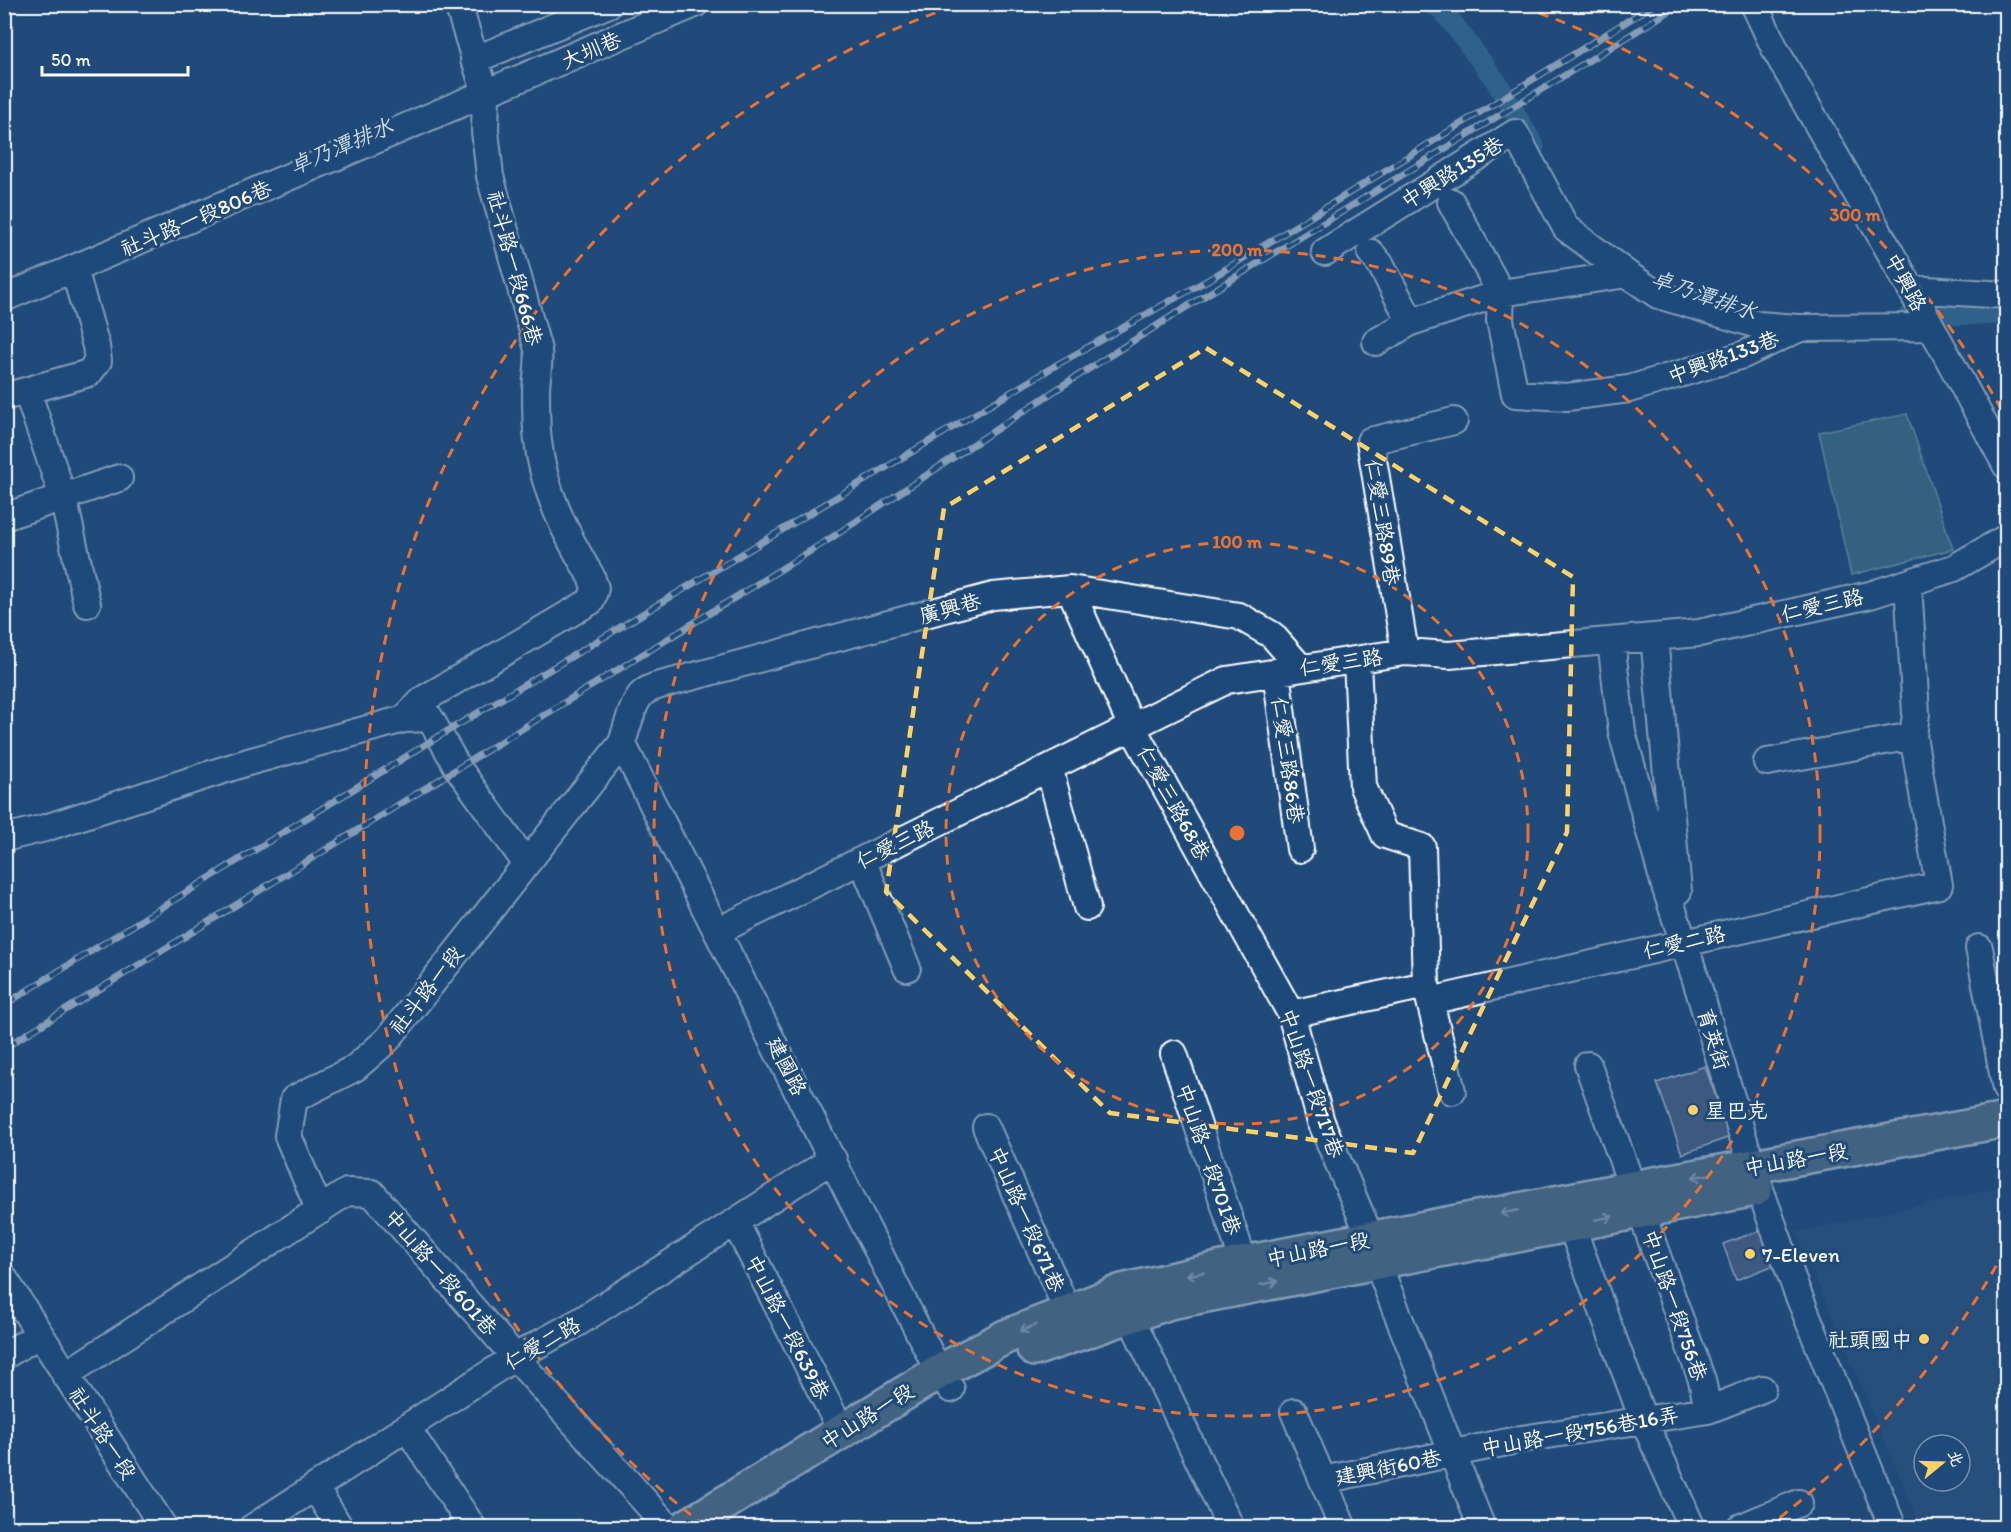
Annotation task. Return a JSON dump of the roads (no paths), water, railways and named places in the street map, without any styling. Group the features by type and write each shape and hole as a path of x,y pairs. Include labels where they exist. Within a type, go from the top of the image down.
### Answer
{"main road":[{"name":"中山路一段","path":"723,1527 945,1381 1005,1337 1068,1312 1126,1303 1170,1302 1374,1250 1756,1177 2007,1120"},
{"name":"中山路一段","path":"1756,1177 2007,1140"},
{"name":"中山路一段","path":"684,1527 842,1432 945,1381 1056,1340 1126,1303 1244,1263 1374,1250 1571,1225 1637,1200"}],"street":[{"path":"458,4 481,80"},
{"name":"大圳巷","path":"481,80 609,4"},
{"name":"大圳巷","path":"481,80 695,4"},
{"name":"中興路","path":"1754,4 1776,51 2007,465"},
{"name":"社斗路一段806巷","path":"4,298 75,269 481,80"},
{"name":"社斗路一段666巷","path":"404,719 424,699 591,601 595,588 551,499 540,457 537,440 536,388 538,350 490,176 481,80"},
{"name":"中興路135巷","path":"1325,252 1515,133 1566,228 1627,274 1658,295 1758,325 1800,328"},
{"path":"1451,202 1501,293"},
{"path":"1371,253 1381,265 1411,322"},
{"path":"75,269 96,346 98,362 89,373 16,394 63,497 87,604"},
{"path":"1376,342 1411,322 1501,293 1627,274"},
{"path":"1911,290 2007,295"},
{"name":"中興路133巷","path":"1501,293 1500,320 1515,394 1567,397 1629,389 1743,355 1800,328 1931,327"},
{"name":"仁愛三路89巷","path":"1405,652 1370,441 1454,421"},
{"path":"4,517 119,478"},
{"name":"仁愛三路","path":"718,931 1227,680 1405,652 1449,655 1699,633 1870,594 1908,583 1954,568 2007,538"},
{"path":"1767,762 1913,736 1916,714 1908,583"},
{"name":"廣興巷","path":"622,743 629,719 642,694 656,687 993,596 1070,589 1239,616 1272,635 1288,670"},
{"name":"仁愛三路68巷","path":"1070,589 1132,727 1216,878"},
{"path":"1654,637 1683,942"},
{"name":"育英街","path":"1611,641 1622,732 1665,886 1756,1177 1796,1289 1893,1527"},
{"path":"1357,661 1363,787 1384,835 1422,847 1428,993 1452,1091"},
{"name":"仁愛三路86巷","path":"1288,670 1300,849"},
{"path":"4,838 45,828 248,762 404,719 430,718 459,768 526,863 622,743"},
{"name":"仁愛二路","path":"1291,1014 1428,993 1683,942 1939,885 1913,736"},
{"name":"建國路","path":"622,743 945,1381"},
{"path":"1049,768 1087,907"},
{"path":"862,860 907,968"},
{"name":"社斗路一段","path":"164,1527 65,1375 320,1211 288,1136 294,1099 355,1068 387,1040 526,863"},
{"name":"中山路一段717巷","path":"1216,878 1291,1014 1321,1122 1374,1250 1482,1527"},
{"path":"1979,948 2007,1089"},
{"name":"中山路一段701巷","path":"1174,1054 1244,1263"},
{"name":"中山路一段756巷","path":"1588,1065 1702,1380 1708,1410"},
{"name":"中山路一段671巷","path":"986,1127 1068,1312"},
{"name":"仁愛二路","path":"252,1527 515,1357 579,1322 833,1159"},
{"name":"中山路一段601巷","path":"320,1211 347,1192 372,1193 515,1357 669,1527"},
{"name":"中山路一段639巷","path":"735,1222 842,1432"},
{"path":"1571,1225 1643,1419 1692,1527"},
{"path":"4,1278 65,1375"},
{"path":"1126,1303 1231,1527"},
{"path":"4,1356 39,1334"},
{"name":"中山路一段756巷16弄","path":"1453,1454 1522,1439 1708,1410 1762,1389"},
{"path":"1294,1412 1343,1527"},
{"path":"407,1428 473,1527"},
{"name":"建興街60巷","path":"1323,1480 1453,1454"},
{"path":"315,1487 340,1527"},
{"path":"1739,1527 1799,1503"}],"waterway":[{"name":"卓乃潭排水","path":"1432,4 1442,9 1496,81 1534,146"},
{"name":"卓乃潭排水","path":"1910,315 2006,314"}],"railway":[{"path":"4,1005 441,735 1058,364 1213,277 1655,4"},
{"path":"4,1048 825,542 1180,311 1681,4"}],"place":[{"name":"星巴克","path":"1693,1110"},
{"name":"7-Eleven","path":"1750,1254"},
{"name":"社頭國中","path":"1924,1339"}]}
